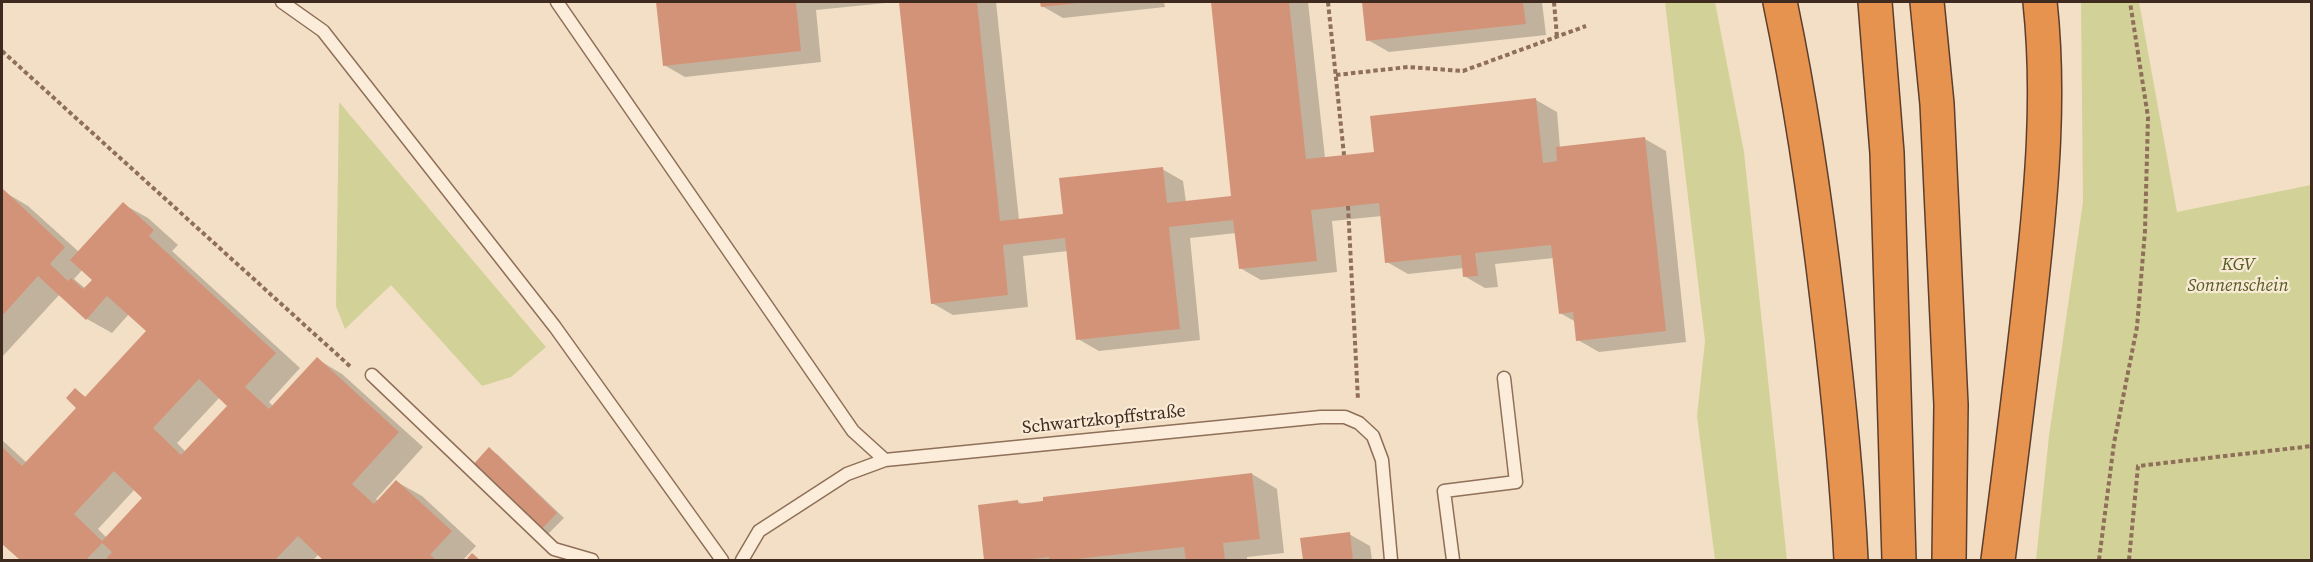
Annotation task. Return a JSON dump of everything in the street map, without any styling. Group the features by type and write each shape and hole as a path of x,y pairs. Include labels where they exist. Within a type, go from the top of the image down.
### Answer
{"highway":[{"path":"1780,2 1790,49 1817,217 1837,381 1849,508 1851,561"},
{"path":"1875,2 1887,153 1899,561"},
{"path":"1927,2 1937,104 1951,405 1950,561"},
{"path":"1998,561 2024,360 2041,196 2045,100 2040,2"}],"lane":[{"path":"282,2 323,31 555,327 722,561"},
{"path":"557,2 853,431 885,460"},
{"path":"372,375 554,549 592,561"},
{"path":"1453,561 1444,491 1516,482 1504,378"},
{"name":"Schwartzkopffstraße","path":"742,561 759,531 847,474 885,460 1320,417 1345,417 1359,423"},
{"path":"1359,423 1373,436 1382,460 1391,561"}],"path":[{"path":"1328,2 1344,155"},
{"path":"1554,2 1557,38"},
{"path":"2098,561 2114,443 2137,327 2145,231 2148,117 2130,2"},
{"path":"1336,75 1408,67 1463,71 1586,26"},
{"path":"2,51 357,373"},
{"path":"1348,206 1359,423"},
{"path":"2129,561 2138,466 2312,446"}],"green space":[{"path":"1665,2 1715,2 1744,152 1787,560 1715,560 1697,416 1705,341"},
{"name":"KGV Sonnenschein","path":"2081,2 2139,2 2177,212 2311,185 2311,560 2036,560 2049,436 2083,202"},
{"path":"339,102 546,347 511,377 482,386 391,285 345,329 336,306"}],"building":[{"path":"656,2 796,2 801,51 663,66"},
{"path":"899,2 977,2 1000,221 1063,214 1059,178 1163,167 1167,203 1231,196 1211,2 1289,2 1306,159 1374,152 1370,116 1536,98 1543,163 1557,161 1556,147 1645,137 1666,331 1576,341 1573,312 1559,314 1551,245 1475,253 1478,276 1463,277 1461,255 1385,263 1379,203 1311,210 1317,261 1239,269 1233,220 1169,227 1180,329 1076,340 1065,238 1003,245 1008,295 931,304"},
{"path":"1040,2 1078,2 1078,3 1041,7"},
{"path":"1362,2 1523,2 1526,24 1366,41"},
{"path":"3,189 65,247 50,264 68,281 71,278 83,289 92,280 70,260 123,202 154,230 149,236 276,353 245,387 269,409 317,357 399,432 352,484 374,504 396,480 452,531 430,555 436,560 323,560 298,536 275,560 105,560 112,552 102,543 86,560 20,560 2,544 2,447 22,466 76,408 66,398 75,388 85,397 146,331 107,296 86,320 38,276 2,316","holes":["199,379 227,406 181,455 153,428","114,471 142,498 102,541 74,514"]},
{"path":"489,447 557,513 539,532 471,467"},
{"path":"1252,473 1260,539 1223,543 1225,560 1186,560 1184,547 1068,560 1049,560 1049,557 984,560 978,505 1018,500 1018,504 1043,501 1043,497"},
{"path":"1350,532 1353,560 1303,560 1300,538"},
{"path":"472,553 480,560 466,560"}]}
